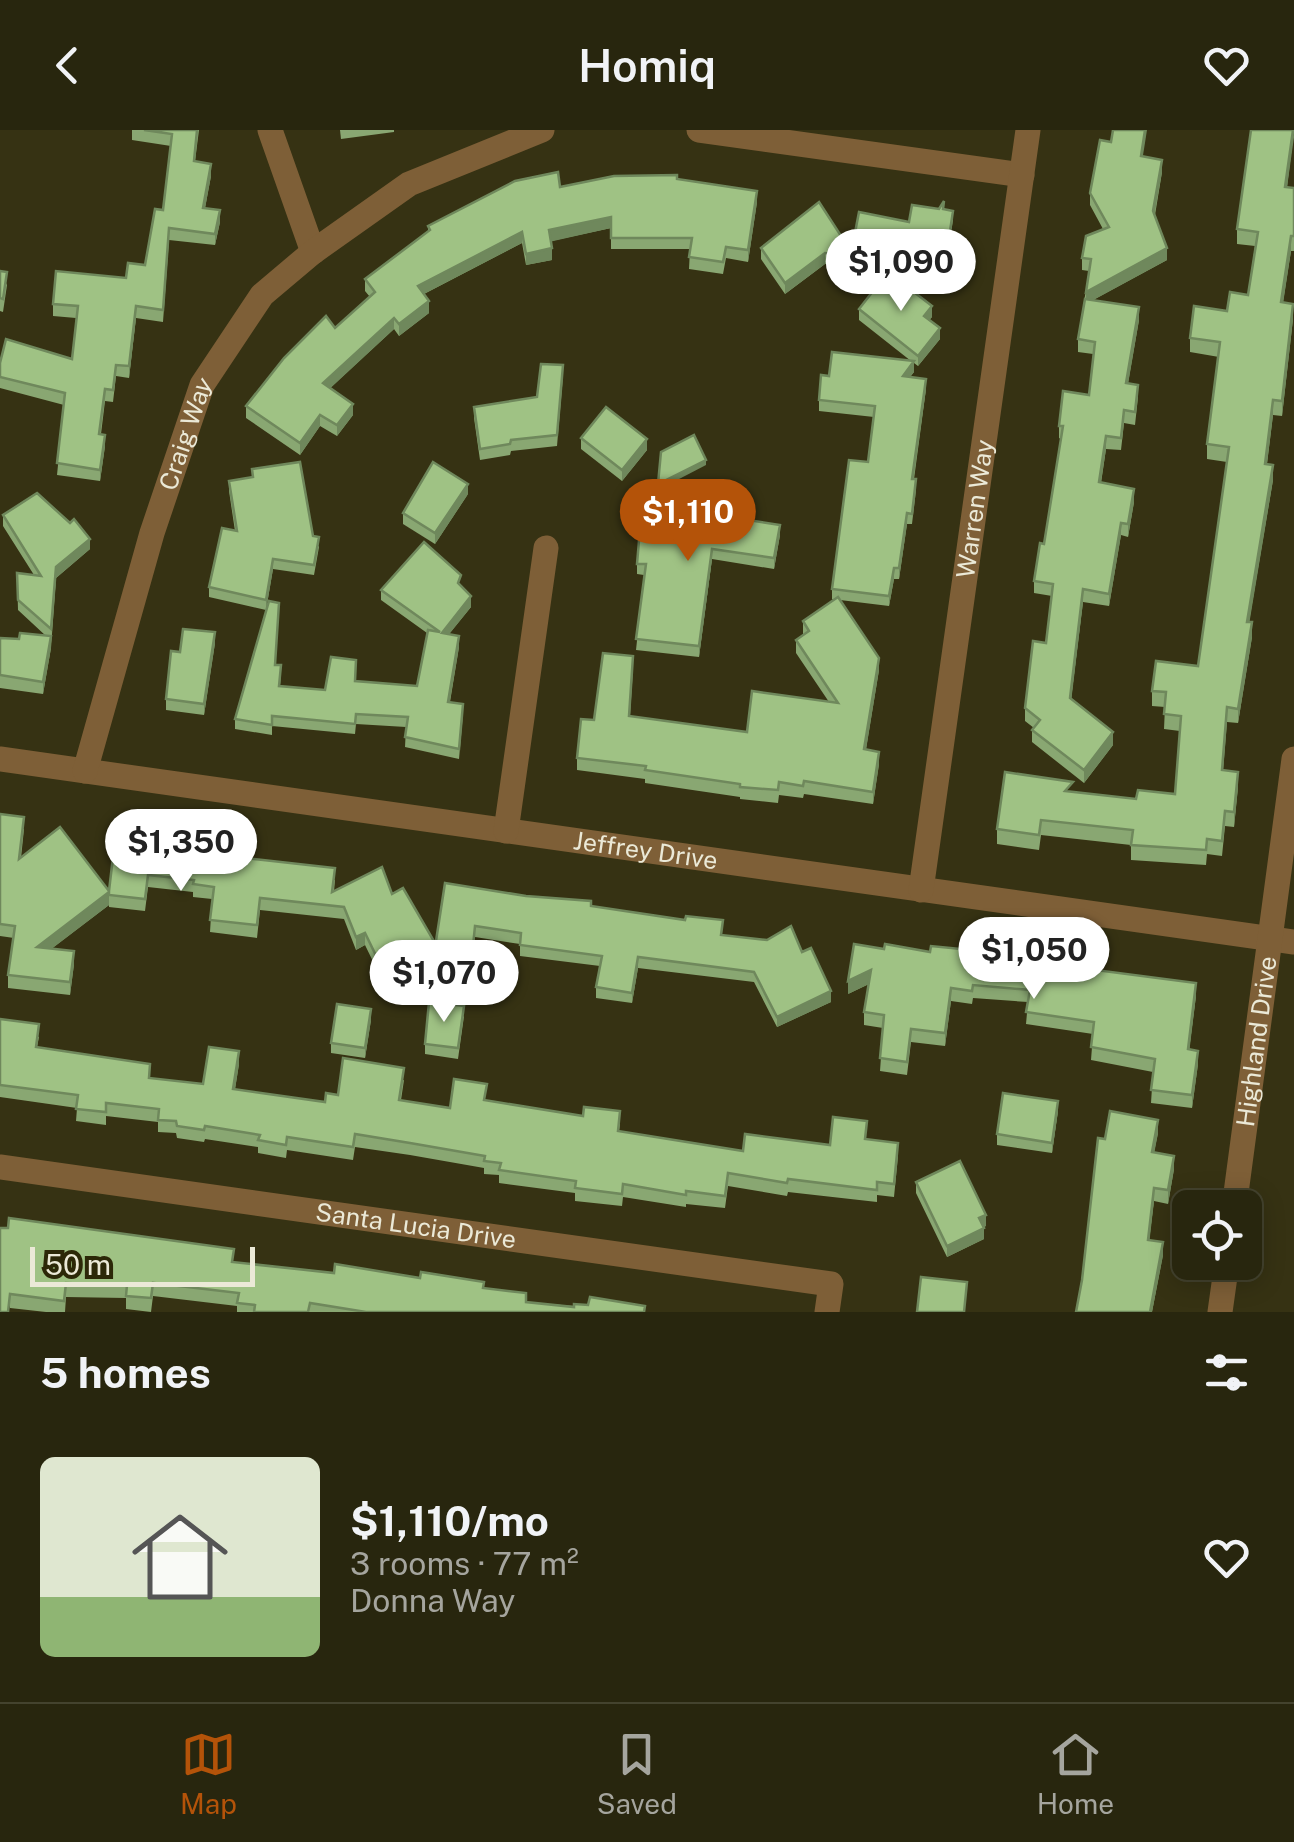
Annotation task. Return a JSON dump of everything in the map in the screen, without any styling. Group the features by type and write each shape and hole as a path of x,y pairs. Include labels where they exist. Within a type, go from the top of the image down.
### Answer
{"street":[{"path":"270,130 313,252"},
{"name":"Craig Way","path":"85,771 152,533 202,386 262,294 313,252 409,184 542,130"},
{"path":"699,130 1022,176"},
{"name":"Warren Way","path":"921,890 1028,130"},
{"path":"506,831 546,548"},
{"name":"Jeffrey Drive","path":"0,759 1281,940"},
{"name":"Highland Drive","path":"1237,1190 1281,940 1294,759"},
{"name":"Santa Lucia Drive","path":"0,1167 831,1284 827,1312"},
{"path":"1220,1312 1224,1280"}],"building":[{"path":"144,130 197,130 194,161 211,164 203,208 220,210 215,234 169,228 163,310 136,306 129,366 116,365 113,390 105,389 99,434 105,435 100,470 57,463 65,393 0,377 6,339 72,359 78,306 53,304 56,271 126,278 128,263 145,265 155,209 163,210 172,134"},
{"path":"1113,130 1145,130 1141,156 1162,160 1153,211 1167,248 1086,292 1091,259 1082,258 1086,236 1109,227 1090,193 1100,140 1111,142"},
{"path":"1251,130 1293,130 1285,187 1294,188 1294,236 1281,302 1293,304 1282,401 1273,400 1265,464 1273,465 1247,622 1252,622 1238,709 1227,707 1222,770 1238,772 1234,812 1225,811 1222,841 1207,839 1206,850 1131,845 1133,830 1041,820 1039,835 997,829 1005,772 1073,782 1065,791 1136,799 1138,790 1175,794 1181,716 1164,714 1166,692 1152,691 1156,661 1198,666 1229,447 1207,444 1220,342 1190,338 1194,306 1227,311 1230,292 1248,295 1258,232 1237,229"},
{"path":"558,172 560,187 614,176 677,175 677,179 757,191 748,250 726,247 723,262 689,257 692,238 611,238 611,217 549,230 552,248 526,254 522,232 418,286 429,301 399,324 394,318 323,383 353,404 337,425 320,415 300,443 246,406 284,358 326,316 335,328 375,292 365,279 430,230 428,226 515,181"},
{"path":"944,201 943,209 953,211 947,251 936,250 933,263 900,259 908,248 854,238 859,212 909,222 912,205 939,209"},
{"path":"819,202 854,256 825,253 785,283 761,248"},
{"path":"0,271 7,272 3,299 0,298"},
{"path":"888,272 932,306 924,316 940,328 918,356 859,309"},
{"path":"1085,299 1139,307 1126,383 1138,385 1135,412 1124,410 1121,438 1106,436 1099,482 1134,489 1128,524 1121,523 1109,594 1083,589 1070,698 1113,732 1084,770 1032,730 1040,720 1025,708 1033,641 1046,643 1053,584 1034,581 1040,543 1044,544 1063,426 1059,426 1063,391 1089,395 1095,342 1078,339"},
{"path":"832,352 914,361 903,376 926,379 912,479 916,479 912,514 907,513 899,568 894,568 889,596 832,589 849,460 868,462 875,406 819,400 821,375 829,376"},
{"path":"541,364 563,365 557,435 511,440 510,444 480,449 474,407 537,397"},
{"path":"606,407 647,439 622,470 581,438"},
{"path":"694,435 706,460 658,484 661,452"},
{"path":"300,462 313,536 319,537 314,565 273,559 266,600 209,587 222,528 237,531 229,481 253,477 252,469"},
{"path":"433,462 468,484 435,533 403,513"},
{"path":"656,492 699,497 697,512 780,525 774,558 712,549 699,646 636,639 646,564 637,564 640,529 653,530"},
{"path":"37,493 70,523 74,519 90,539 56,567 51,629 18,600 17,573 41,576 3,515"},
{"path":"424,542 461,575 458,583 471,596 442,633 459,636 448,702 463,704 459,749 405,737 408,717 356,714 355,724 272,716 272,725 235,719 269,601 279,603 275,665 281,665 279,686 325,690 331,657 356,660 355,681 417,686 428,630 440,632 381,590"},
{"path":"838,597 879,658 864,749 879,752 873,792 804,781 803,786 779,782 778,790 740,787 645,770 646,766 577,758 581,719 594,720 603,653 633,656 629,716 747,732 752,691 838,703 796,640 809,631 803,621"},
{"path":"183,629 215,632 204,704 166,699 171,651 180,652"},
{"path":"20,633 51,636 43,682 0,675 0,638 19,639"},
{"path":"0,814 24,817 19,859 60,827 109,891 115,840 202,851 203,842 236,846 235,857 335,868 332,892 382,867 392,894 403,888 435,943 383,970 365,933 356,937 344,907 260,898 257,925 210,920 214,887 193,884 194,880 148,875 145,899 109,892 37,947 74,951 70,982 8,975 15,926 0,924"},
{"path":"445,883 591,901 591,906 685,920 686,916 723,920 721,935 767,940 791,926 802,952 811,948 831,991 777,1017 754,972 638,957 632,993 596,987 602,956 520,945 521,933 475,926 473,946 436,941"},
{"path":"854,944 884,949 885,944 930,952 931,946 1012,954 1072,962 1072,967 1196,983 1188,1049 1198,1051 1192,1095 1151,1090 1155,1059 1091,1047 1094,1022 1026,1012 1030,990 973,985 972,991 951,988 945,1033 911,1029 907,1062 880,1058 884,1015 864,1012 871,970 848,981"},
{"path":"429,1002 464,1006 458,1048 425,1044"},
{"path":"337,1004 371,1009 365,1048 331,1043"},
{"path":"0,1019 39,1024 36,1047 150,1064 149,1078 203,1084 209,1047 239,1051 233,1089 325,1102 326,1093 338,1095 343,1058 404,1068 399,1100 450,1108 454,1079 487,1084 484,1100 583,1116 584,1107 620,1111 618,1131 743,1151 745,1134 830,1145 833,1117 867,1121 865,1139 898,1143 894,1184 877,1182 877,1190 788,1179 787,1183 728,1173 725,1196 686,1191 686,1195 623,1184 622,1194 575,1188 576,1181 499,1170 501,1163 484,1161 485,1156 355,1134 353,1147 287,1137 286,1145 258,1140 260,1135 205,1126 204,1130 177,1126 176,1121 158,1120 159,1109 106,1103 106,1112 76,1109 78,1095 0,1085"},
{"path":"1003,1093 1058,1101 1052,1143 997,1134"},
{"path":"1110,1111 1158,1120 1152,1152 1174,1156 1168,1190 1154,1188 1148,1240 1163,1242 1150,1312 1076,1312 1098,1138 1105,1139"},
{"path":"960,1161 986,1215 979,1218 984,1228 947,1246 916,1182"},
{"path":"9,1218 234,1249 232,1262 334,1273 335,1264 420,1278 421,1272 484,1282 483,1288 526,1293 526,1302 574,1307 588,1305 590,1297 645,1306 644,1312 366,1312 310,1303 308,1312 254,1312 255,1305 237,1303 239,1293 153,1283 151,1298 126,1296 127,1285 66,1283 64,1301 10,1294 8,1312 0,1312 0,1228 8,1228"},
{"path":"921,1277 967,1282 964,1312 917,1312"}]}
